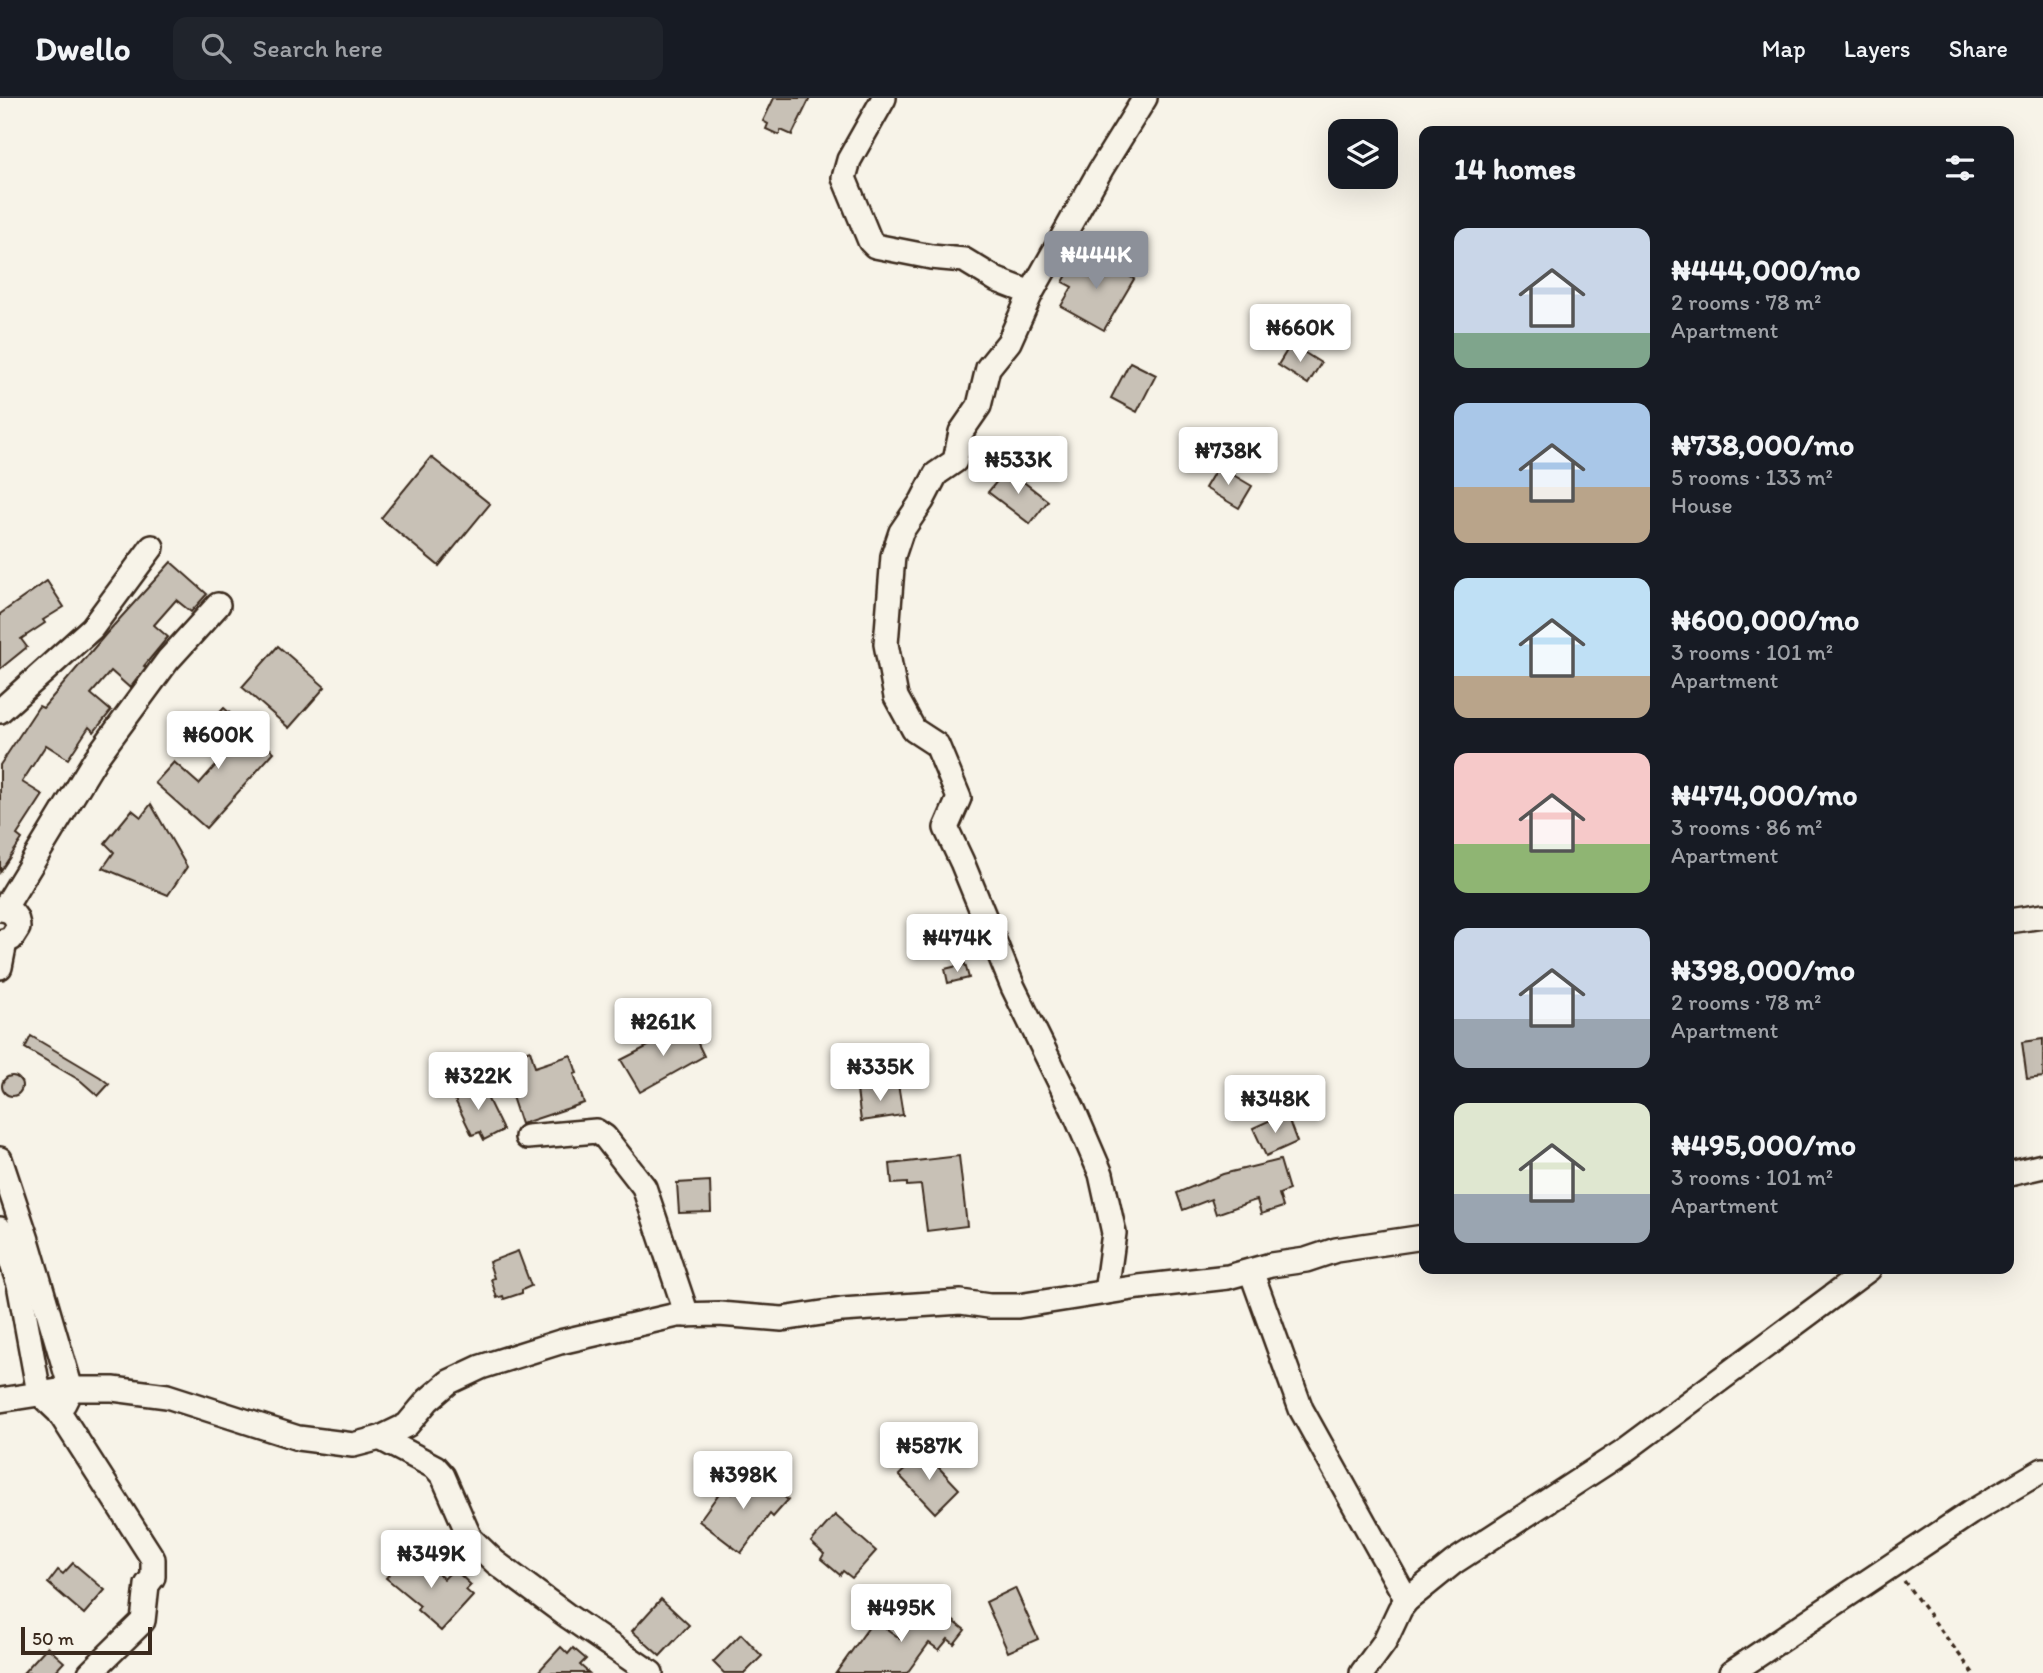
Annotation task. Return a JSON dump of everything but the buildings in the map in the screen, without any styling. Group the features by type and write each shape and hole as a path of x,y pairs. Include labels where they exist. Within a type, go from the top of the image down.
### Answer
{"street":[{"path":"884,98 849,160 844,178 870,241 875,246 931,257 964,260 997,280 1031,293"},
{"path":"1106,1292 1114,1233 1101,1174 1073,1109 1013,987 946,828 959,798 937,745 914,730 896,697 886,644 893,556 901,532 922,502 936,474 955,461 961,432 979,406 988,368 1009,342 1031,293 1101,169 1145,98"},
{"path":"0,710 92,628 152,547"},
{"path":"0,967 3,942 16,934 18,922 15,916 2,909 96,758 169,660 218,605"},
{"path":"2014,920 2043,916"},
{"path":"527,1137 596,1131 606,1137 644,1187 687,1315"},
{"path":"0,1159 71,1389 60,1412"},
{"path":"2014,1173 2043,1166"},
{"path":"0,1229 19,1284 38,1393 60,1412 153,1559 153,1577 147,1585 144,1621 90,1673"},
{"path":"0,1400 71,1389 113,1389 167,1396 298,1438 353,1445 380,1438 407,1425 428,1400 449,1382 481,1367 560,1342 677,1314 782,1319 842,1310 961,1302 1018,1306 1228,1277 1306,1260 1336,1250 1419,1238"},
{"path":"1251,1271 1301,1409 1408,1600"},
{"path":"1362,1673 1384,1643 1400,1609 1454,1562 1623,1451 1862,1274"},
{"path":"380,1438 435,1467 443,1476 470,1538 495,1562 651,1673"},
{"path":"1731,1673 1970,1513 2043,1470"}],"path":[{"path":"1892,1565 1973,1673"}]}
